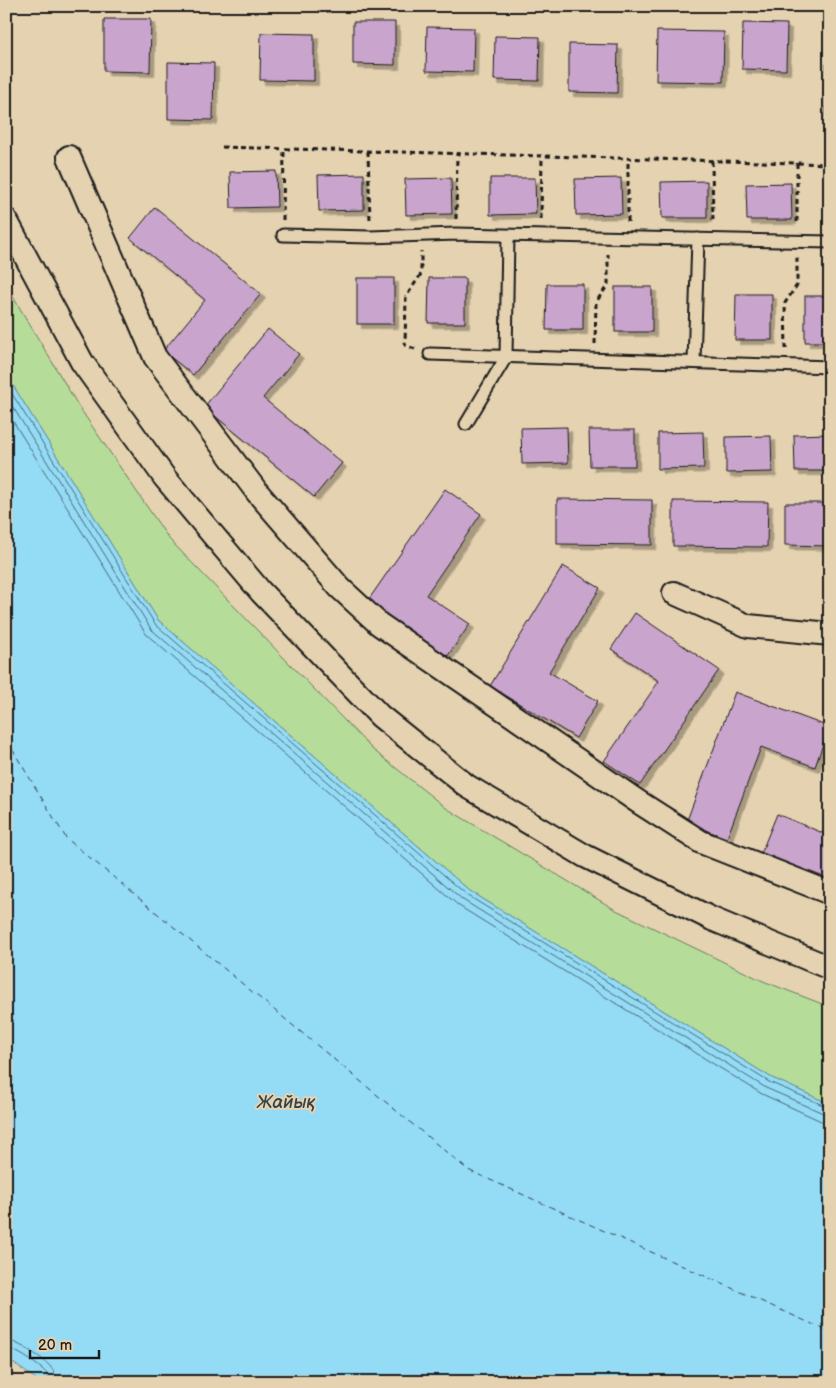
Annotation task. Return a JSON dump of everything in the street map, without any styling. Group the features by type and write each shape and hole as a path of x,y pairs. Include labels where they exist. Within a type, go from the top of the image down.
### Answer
{"street":[{"path":"69,157 155,357 257,492 340,588 378,624 637,801 702,842 830,893"},
{"path":"6,220 82,362 165,478 261,592 380,716 467,786 586,856 712,918 830,968"},
{"path":"674,592 748,626 830,634"}],"lane":[{"path":"283,235 370,237 456,234 830,242"},
{"path":"466,424 506,357 508,236"},
{"path":"694,362 698,239"},
{"path":"430,354 830,367"}],"path":[{"path":"222,146 830,164"},
{"path":"283,235 284,148"},
{"path":"368,150 370,237"},
{"path":"456,234 457,153"},
{"path":"541,237 542,156"},
{"path":"628,158 628,238"},
{"path":"712,161 713,240"},
{"path":"786,365 785,303 796,285 798,242 797,163"},
{"path":"420,236 421,274 406,297 405,345 430,354"},
{"path":"595,359 596,302 608,285 608,238"}],"green space":[{"path":"6,285 79,407 169,539 372,749 446,808 614,909 763,981 830,1007 830,1104 772,1078 470,891 158,620 6,374"}],"water":[{"name":"Жайық","path":"6,374 158,620 470,891 772,1078 830,1104 830,1382 40,1382 6,1358"}],"building":[{"path":"104,19 151,19 150,72 104,71"},
{"path":"353,22 395,22 395,65 353,64"},
{"path":"743,23 787,24 786,70 742,69"},
{"path":"427,27 474,28 473,72 426,71"},
{"path":"657,31 724,32 723,82 656,81"},
{"path":"261,33 314,34 314,81 260,80"},
{"path":"495,36 540,37 539,81 494,80"},
{"path":"569,44 618,45 617,93 569,92"},
{"path":"168,62 214,63 213,120 168,119"},
{"path":"826,64 830,64 830,129 825,129"},
{"path":"276,171 277,207 231,208 230,172"},
{"path":"364,174 364,210 319,211 318,175"},
{"path":"451,178 452,214 406,215 405,179"},
{"path":"490,178 535,178 536,214 490,215"},
{"path":"621,178 622,214 576,215 575,179"},
{"path":"707,181 707,218 662,218 661,182"},
{"path":"791,183 792,220 747,220 746,184"},
{"path":"155,207 261,294 193,375 163,351 205,300 130,238"},
{"path":"357,278 394,278 394,324 357,324"},
{"path":"429,278 465,278 465,323 428,323"},
{"path":"547,284 583,284 583,330 546,330"},
{"path":"615,287 652,287 652,332 615,332"},
{"path":"736,294 772,294 772,340 735,340"},
{"path":"805,296 830,296 830,342 805,342"},
{"path":"268,329 299,354 263,398 342,463 314,497 204,407"},
{"path":"567,427 568,463 522,464 521,428"},
{"path":"589,430 635,430 635,466 590,466"},
{"path":"703,432 704,468 658,469 658,433"},
{"path":"830,434 830,471 795,471 794,435"},
{"path":"771,436 772,472 726,473 726,437"},
{"path":"445,489 481,514 426,595 470,624 447,657 367,602"},
{"path":"557,499 652,500 652,545 557,544"},
{"path":"673,501 768,502 767,547 673,546"},
{"path":"785,503 830,503 830,546 785,545"},
{"path":"563,566 600,588 549,672 598,701 576,738 490,686"},
{"path":"635,613 719,670 640,785 604,761 659,681 611,649"},
{"path":"735,692 829,727 815,767 761,747 727,838 686,823"},
{"path":"777,814 830,836 830,882 761,853"}],"ferry route":[{"path":"6,739 66,838 468,1170 830,1332"}]}
